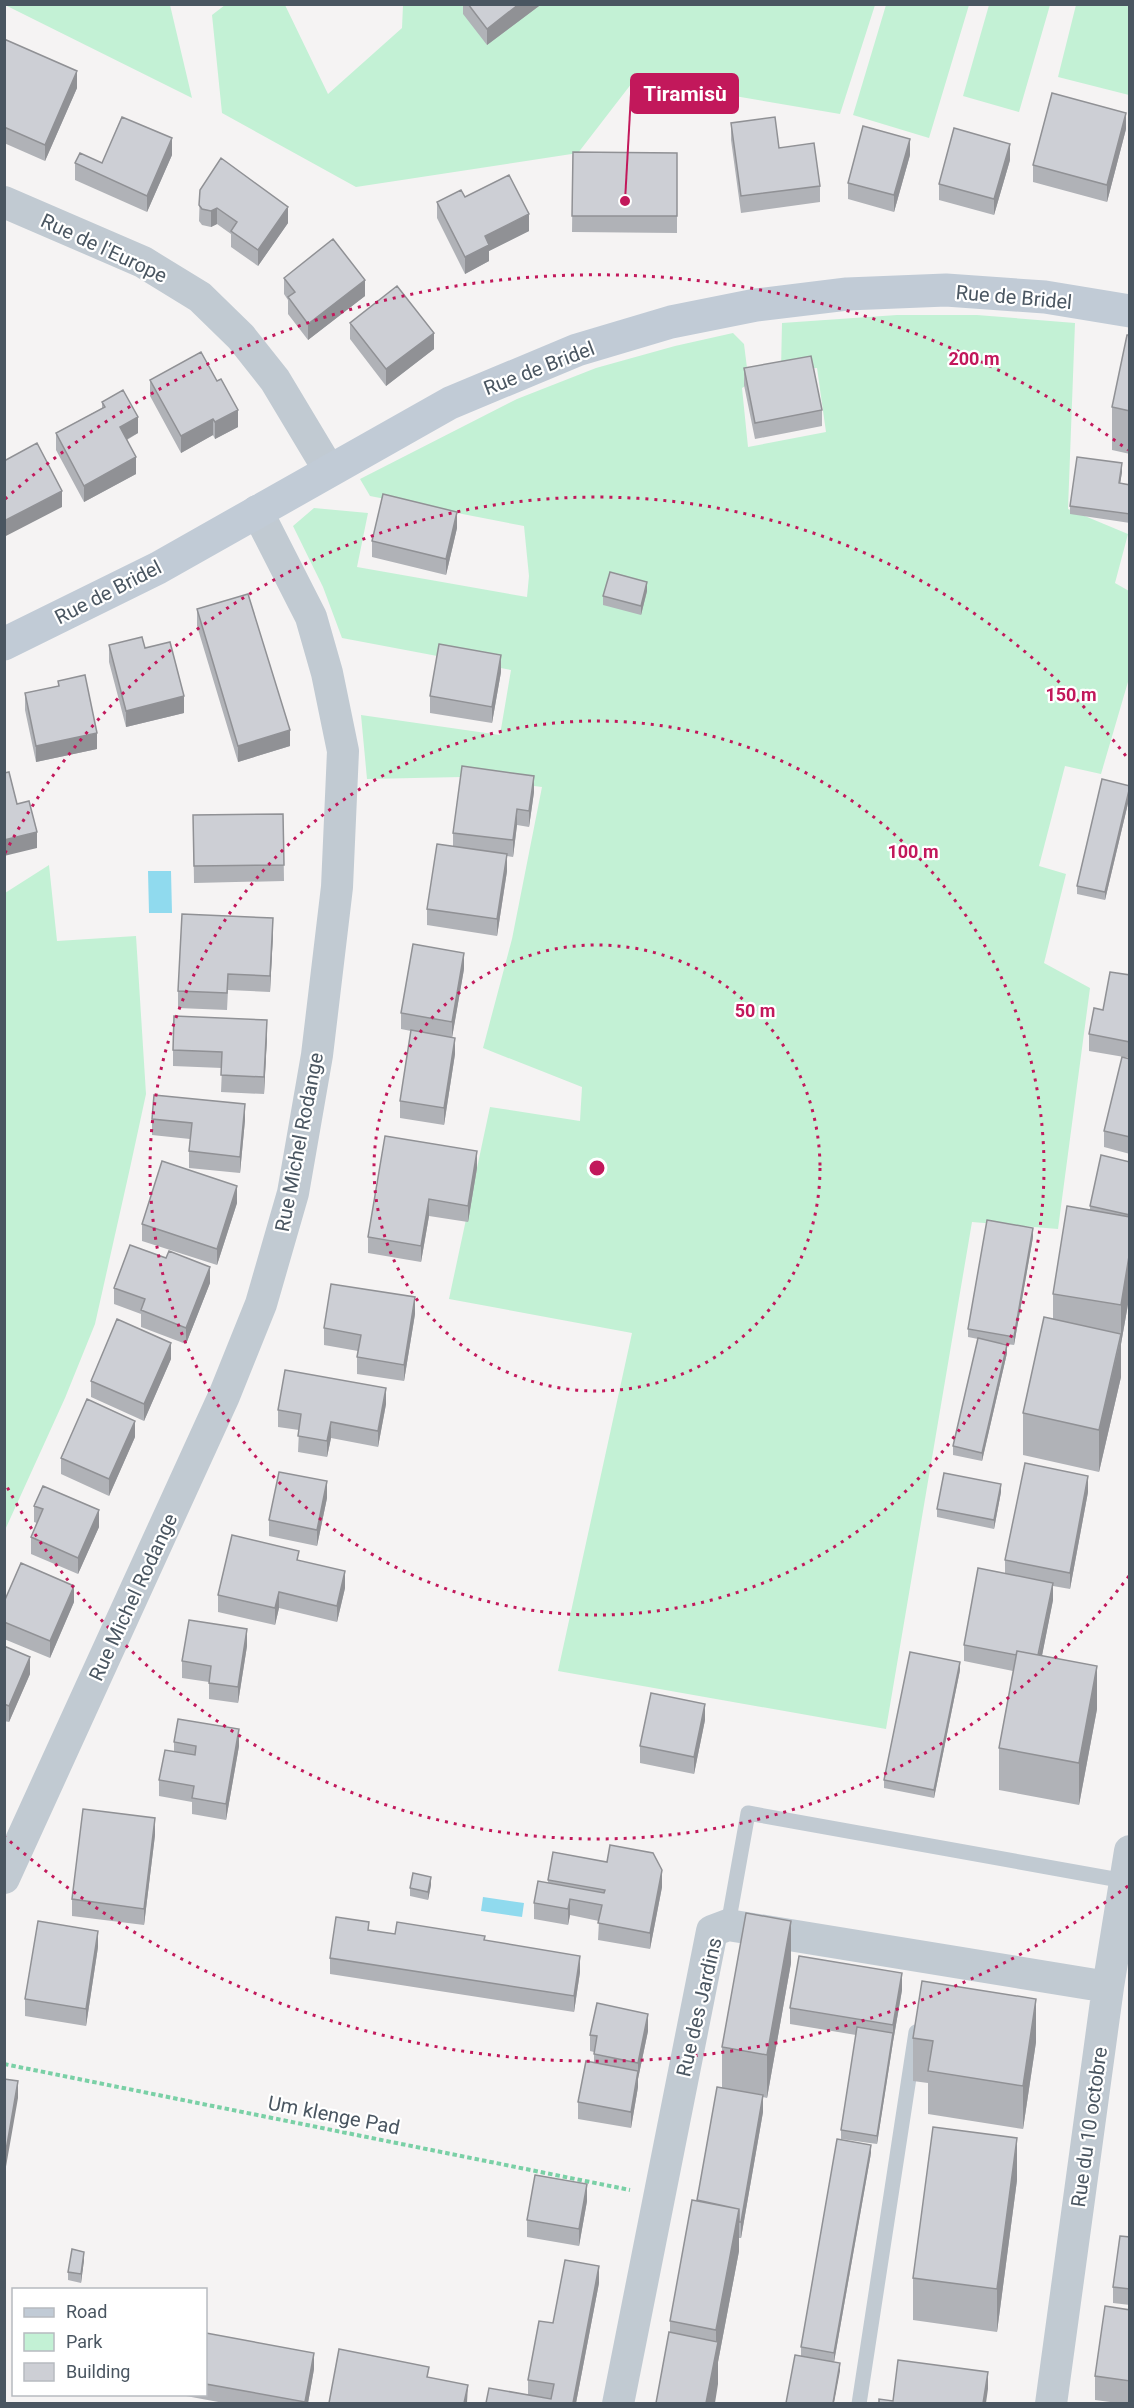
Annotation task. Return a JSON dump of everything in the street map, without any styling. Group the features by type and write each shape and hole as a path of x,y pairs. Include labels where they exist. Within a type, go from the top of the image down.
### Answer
{"main road":[{"name":"Rue de Bridel","path":"8,637 158,568 450,403 577,350 671,322 756,305 847,294 946,290 1046,297 1130,311"}],"street":[{"name":"Rue de l'Europe","path":"4,202 143,262 200,297 241,337 275,380 329,470"},
{"name":"Rue Michel Rodange","path":"4,1878 224,1396 261,1304 293,1193 317,1054 337,887 343,751 327,673 311,617 257,511"},
{"name":"Rue du 10 octobre","path":"1051,2403 1108,1987 1127,1866"},
{"name":"Rue des Jardins","path":"618,2403 712,1931 728,1924 926,1966 1108,1987"}],"lane":[{"path":"728,1924 748,1813 1127,1866"},
{"path":"859,2403 918,2021"}],"path":[{"name":"Um klenge Pad","path":"4,2064 658,2195"}],"green space":[{"path":"5,5 170,5 192,98"},
{"path":"225,5 285,5 328,94 402,28 403,5 875,5 840,114 635,79 578,153 356,187 222,113 212,15"},
{"path":"886,5 969,5 929,138 853,115"},
{"path":"989,5 1050,5 1019,112 963,96"},
{"path":"1076,5 1129,5 1129,95 1058,77"},
{"path":"897,315 977,315 1075,323 1068,509 1128,534 1115,583 1129,591 1130,675 1101,774 1065,766 1039,866 1066,874 1044,963 1090,988 1058,1229 972,1222 886,1729 558,1671 632,1333 449,1299 490,1107 580,1121 582,1087 483,1048 512,939 542,787 462,777 367,779 361,715 500,735 511,670 342,638 323,587 293,526 314,508 368,513 357,567 527,597 529,576 524,526 370,496 360,479 517,399 596,368 733,333 744,344 749,384 742,388 748,447 826,432 817,368 781,370 782,323"},
{"path":"49,865 57,941 136,936 146,1094 95,1324 65,1398 5,1530 5,893"}],"water":[{"path":"148,871 171,871 172,913 149,913"},
{"path":"483,1897 524,1903 522,1917 481,1911"}],"building":[{"path":"468,4 519,4 487,29"},
{"path":"4,39 77,71 45,145 4,127"},
{"path":"1052,93 1126,113 1107,185 1033,165"},
{"path":"122,117 172,138 147,196 75,163 80,153 102,163"},
{"path":"775,117 779,148 814,143 820,186 741,196 731,123"},
{"path":"863,126 910,139 894,195 848,183"},
{"path":"954,128 1010,144 994,199 939,184"},
{"path":"573,152 677,153 677,216 572,216"},
{"path":"221,158 288,207 258,250 231,231 237,222 217,208 211,211 202,209 199,205 200,190"},
{"path":"509,175 529,214 485,236 489,245 465,257 437,202 461,190 465,197"},
{"path":"333,239 365,280 308,324 288,297 295,292 284,278"},
{"path":"397,286 434,333 386,369 350,323"},
{"path":"1127,335 1130,335 1130,411 1112,407"},
{"path":"201,352 217,381 221,379 238,410 215,422 213,419 181,436 150,380"},
{"path":"811,356 822,410 755,423 744,368"},
{"path":"123,390 138,417 120,427 136,457 84,486 56,433 105,407 102,402"},
{"path":"37,443 62,491 4,521 4,461"},
{"path":"1077,457 1122,463 1119,483 1130,485 1130,514 1070,506"},
{"path":"383,494 457,512 446,559 372,541"},
{"path":"610,572 647,582 641,606 603,596"},
{"path":"248,594 290,730 238,746 197,609"},
{"path":"142,637 145,648 170,642 184,696 126,711 109,645"},
{"path":"439,644 501,655 492,707 430,696"},
{"path":"85,675 97,733 36,746 25,693 59,686 58,681"},
{"path":"462,766 534,776 529,811 517,809 513,840 453,833"},
{"path":"9,772 17,804 29,801 37,832 4,840 4,773"},
{"path":"1102,779 1130,786 1105,892 1077,886"},
{"path":"283,814 284,865 194,866 193,815"},
{"path":"437,844 507,854 497,919 427,909"},
{"path":"182,914 273,918 270,976 228,974 227,993 178,991"},
{"path":"413,944 464,953 452,1022 401,1013"},
{"path":"1110,972 1130,975 1130,1042 1089,1034 1094,1008 1103,1010"},
{"path":"174,1016 267,1020 264,1077 221,1075 222,1052 173,1050"},
{"path":"411,1030 455,1038 444,1108 400,1101"},
{"path":"1122,1057 1130,1059 1130,1137 1104,1131"},
{"path":"154,1095 245,1104 240,1157 189,1151 192,1123 152,1119"},
{"path":"385,1136 477,1151 468,1206 429,1199 421,1246 368,1237"},
{"path":"1101,1155 1130,1162 1130,1215 1090,1206"},
{"path":"162,1161 237,1186 217,1249 142,1224"},
{"path":"1067,1206 1130,1217 1130,1250 1121,1305 1053,1294"},
{"path":"987,1220 1033,1228 1014,1337 968,1329"},
{"path":"130,1245 166,1258 169,1251 210,1267 186,1328 141,1310 145,1299 114,1288"},
{"path":"331,1284 415,1297 404,1365 357,1357 361,1335 324,1328"},
{"path":"1044,1317 1121,1334 1099,1430 1023,1413"},
{"path":"117,1319 171,1343 144,1404 91,1381"},
{"path":"978,1338 1007,1345 982,1453 953,1446"},
{"path":"285,1370 386,1388 378,1431 331,1422 327,1441 298,1436 301,1414 278,1410"},
{"path":"87,1399 135,1421 109,1479 61,1458"},
{"path":"1025,1463 1088,1476 1070,1573 1005,1560"},
{"path":"279,1472 327,1481 317,1530 269,1520"},
{"path":"944,1473 1001,1484 994,1520 937,1509"},
{"path":"43,1486 99,1510 78,1558 31,1537 43,1509 34,1506"},
{"path":"232,1535 299,1551 297,1560 345,1571 337,1606 279,1592 275,1608 218,1595"},
{"path":"21,1563 74,1586 50,1641 4,1622 4,1602"},
{"path":"978,1568 1053,1583 1038,1655 1017,1651 1016,1655 964,1645"},
{"path":"189,1620 247,1629 238,1687 209,1683 211,1666 182,1661"},
{"path":"4,1646 30,1657 9,1706 4,1704"},
{"path":"1017,1651 1097,1666 1079,1763 999,1748"},
{"path":"910,1652 960,1662 934,1790 884,1780"},
{"path":"651,1693 705,1704 694,1757 640,1746"},
{"path":"178,1719 239,1729 226,1804 192,1798 194,1786 159,1780 165,1750 195,1755 196,1746 174,1742"},
{"path":"83,1809 155,1818 144,1909 72,1899"},
{"path":"610,1845 653,1853 662,1870 650,1933 598,1923 602,1905 570,1899 568,1909 534,1903 538,1881 604,1893 605,1890 548,1880 553,1852 607,1862"},
{"path":"413,1873 431,1877 428,1892 410,1888"},
{"path":"746,1913 791,1921 767,2055 722,2047"},
{"path":"336,1917 369,1922 368,1930 395,1934 397,1922 485,1936 484,1940 580,1956 574,1996 330,1958"},
{"path":"38,1921 98,1931 86,2009 25,1999"},
{"path":"799,1956 902,1973 893,2025 790,2008"},
{"path":"922,1981 1036,1999 1023,2086 928,2071 933,2041 913,2038"},
{"path":"597,2003 648,2014 638,2063 594,2054 597,2036 590,2035"},
{"path":"857,2027 893,2033 877,2136 841,2130"},
{"path":"586,2061 638,2071 631,2112 578,2102"},
{"path":"4,2079 18,2081 4,2162"},
{"path":"717,2087 763,2095 741,2222 739,2222 739,2209 697,2200"},
{"path":"933,2127 1017,2138 997,2289 913,2278"},
{"path":"837,2139 871,2145 834,2353 801,2347"},
{"path":"535,2175 587,2184 579,2229 527,2220"},
{"path":"692,2200 739,2209 716,2330 670,2321"},
{"path":"1120,2236 1130,2237 1130,2289 1113,2287"},
{"path":"72,2249 84,2252 81,2274 68,2272"},
{"path":"565,2260 599,2266 573,2403 486,2403 489,2388 551,2399 554,2384 528,2380 539,2321 553,2323"},
{"path":"1105,2306 1130,2310 1130,2381 1095,2376"},
{"path":"669,2332 718,2342 706,2403 656,2403"},
{"path":"207,2333 314,2353 305,2402 207,2384"},
{"path":"339,2349 429,2367 427,2377 468,2385 464,2403 329,2403"},
{"path":"795,2355 840,2363 833,2403 786,2403"},
{"path":"898,2360 988,2372 983,2403 879,2403 879,2399 893,2401"}],"place":[{"name":"Tiramisù","path":"625,201"}]}
